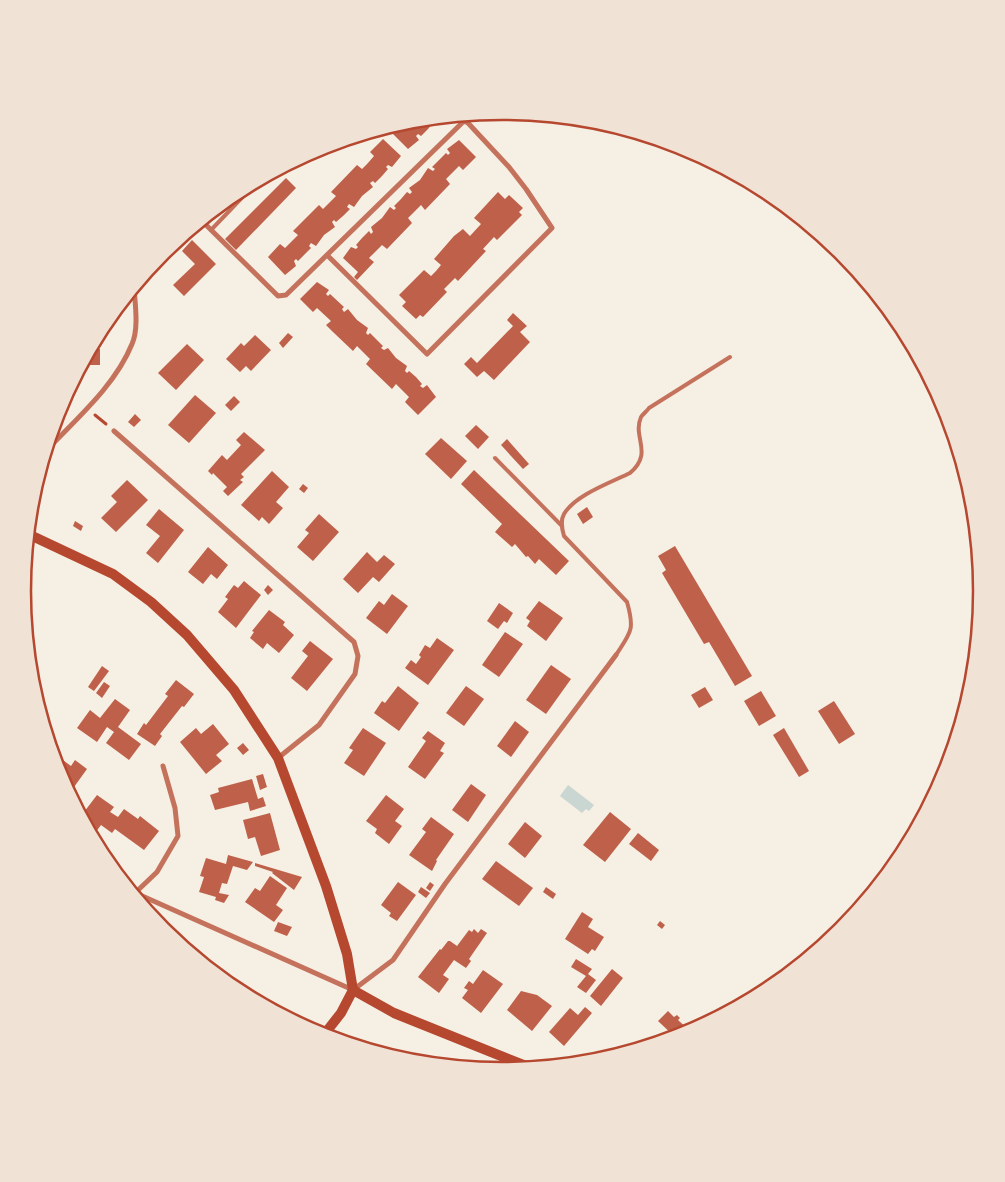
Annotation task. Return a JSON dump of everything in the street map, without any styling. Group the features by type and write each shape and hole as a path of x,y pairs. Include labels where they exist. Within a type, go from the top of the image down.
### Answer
{"main road":[{"path":"34,537 113,574 151,602 187,635 234,690 278,758 328,895 347,954 353,990 341,1013 329,1029"},
{"path":"353,990 394,1013 515,1062"}],"street":[{"path":"206,225 278,296 286,295 463,122"},
{"path":"327,255 427,354 552,228 526,189 465,122"},
{"path":"55,442 115,375 133,343 136,314 135,297"},
{"path":"114,431 354,642 358,656 355,674 319,725 278,758"},
{"path":"144,897 353,990 393,960 445,884 616,655"},
{"path":"137,889 158,872 178,836 175,808 163,766"}],"lane":[{"path":"211,230 240,200"},
{"path":"561,525 564,514 574,502 630,473 637,467 642,456 639,429 641,417 649,408 730,357"},
{"path":"495,458 561,525 564,536 627,602 631,616 631,631 616,655"}],"path":[{"path":"87,408 114,431"}],"shaded area":[{"path":"568,785 594,805 589,811 586,809 582,813 560,796"}],"building":[{"path":"431,126 421,136 418,134 416,136 419,140 408,149 392,133"},
{"path":"383,139 401,156 392,167 388,165 386,167 388,169 375,183 373,181 370,183 373,187 362,196 354,207 349,204 347,207 350,209 336,222 334,220 332,222 335,227 324,235 316,246 311,243 309,246 311,248 298,261 296,259 294,261 296,266 285,275 268,257 280,244 285,248 298,235 293,231 319,205 323,209 336,196 331,192 357,165 362,169 368,163 374,156 370,152"},
{"path":"459,140 476,157 463,170 459,166 446,179 450,184 425,210 421,205 408,218 412,223 387,249 382,245 369,258 374,262 357,280 354,277 358,272 343,258 351,247 356,249 358,247 356,245 369,231 371,234 373,232 371,227 382,218 390,207 394,210 396,208 394,206 407,192 410,194 412,192 409,188 420,180 428,168 433,171 435,169 432,167 446,153 448,155 450,153 447,149"},
{"path":"286,178 296,188 236,250 225,239"},
{"path":"498,192 505,199 509,195 523,208 519,212 522,215 497,240 494,237 483,249 486,251 458,281 455,278 444,289 447,292 423,317 420,315 416,319 402,306 406,302 399,295 424,270 431,276 436,271 441,265 434,259 454,236 463,229 470,236 481,224 474,218"},
{"path":"192,240 216,264 184,296 173,285 195,264 182,251"},
{"path":"317,282 329,290 326,294 328,296 330,294 344,307 342,309 344,312 348,309 357,320 368,328 366,333 368,335 370,333 383,346 381,348 384,350 388,348 396,358 407,366 405,371 407,373 409,371 416,377 422,384 420,386 423,388 427,385 436,397 418,415 405,402 409,397 396,384 392,389 366,364 370,359 357,346 353,351 326,325 331,321 317,308 313,312 300,299"},
{"path":"513,313 527,326 520,332 530,342 494,380 484,371 477,377 464,364 471,357 477,363 513,326 507,320"},
{"path":"288,333 293,337 283,348 279,343"},
{"path":"255,335 271,350 251,371 246,366 240,372 226,359 241,343 244,346"},
{"path":"187,344 204,360 176,390 158,373"},
{"path":"100,349 100,365 90,365 94,355"},
{"path":"195,395 216,413 189,443 168,425"},
{"path":"234,396 240,402 231,411 225,405"},
{"path":"135,414 141,420 134,427 128,422"},
{"path":"476,425 489,437 478,449 465,436"},
{"path":"244,432 265,450 241,474 244,477 240,480 243,482 228,496 223,491 227,487 213,473 212,475 208,471 222,455 227,460 241,445 236,440"},
{"path":"441,438 467,461 451,479 425,454"},
{"path":"507,439 529,464 523,469 501,445"},
{"path":"474,470 569,561 556,575 539,559 535,564 515,544 512,547 495,532 502,524 461,484"},
{"path":"272,471 289,487 276,502 283,508 269,524 262,517 259,521 241,505"},
{"path":"127,480 148,500 116,532 101,518 117,502 111,496"},
{"path":"303,484 308,488 304,493 299,489"},
{"path":"587,507 593,517 583,524 577,514"},
{"path":"159,509 184,530 158,563 146,553 160,536 146,525"},
{"path":"319,514 339,532 313,561 297,547 309,533 305,530"},
{"path":"75,521 83,526 81,531 73,526"},
{"path":"675,546 752,676 735,686 709,642 704,644 662,573 666,570 658,556"},
{"path":"208,547 228,565 217,579 211,574 203,584 188,572"},
{"path":"367,552 377,562 384,555 395,564 379,582 373,577 358,593 343,579"},
{"path":"244,581 261,595 236,628 218,612 228,599 225,597 234,585 238,588"},
{"path":"268,585 273,590 268,595 264,590"},
{"path":"392,594 408,606 387,634 366,618 379,601 384,605"},
{"path":"539,601 563,618 546,641 527,626 530,621 526,618"},
{"path":"499,603 513,613 507,623 504,621 498,629 487,621"},
{"path":"269,610 285,622 283,625 294,635 279,653 267,643 263,649 250,638 254,632 252,631"},
{"path":"505,632 523,644 499,677 482,665"},
{"path":"437,638 454,650 428,685 405,668 411,660 416,664 421,657 419,655 425,645 430,648"},
{"path":"310,641 333,659 307,691 291,678 308,656 302,651"},
{"path":"551,665 571,679 546,714 526,700"},
{"path":"102,666 109,671 94,691 88,687"},
{"path":"176,680 194,694 160,734 162,736 155,746 137,734 144,723 146,725 168,696 165,694"},
{"path":"104,682 110,686 102,698 96,693"},
{"path":"398,686 419,703 399,731 374,713 382,701 385,703"},
{"path":"466,686 484,699 464,726 446,713"},
{"path":"705,687 713,700 699,708 691,695"},
{"path":"761,691 776,716 759,726 744,701"},
{"path":"115,699 130,710 118,727 141,744 129,760 106,743 114,732 107,727 97,742 77,728 90,710 100,718"},
{"path":"834,701 855,734 839,744 818,711"},
{"path":"515,721 529,732 511,757 497,746"},
{"path":"213,724 229,744 216,755 222,761 206,774 180,742 196,728 201,734"},
{"path":"363,728 386,743 364,776 344,763 353,750 349,748"},
{"path":"784,728 809,771 799,777 773,735"},
{"path":"428,731 445,743 440,751 444,753 425,779 408,767 426,741 422,738"},
{"path":"243,743 249,750 243,755 237,748"},
{"path":"63,760 71,766 75,760 87,769 74,787"},
{"path":"263,774 267,787 260,790 256,776"},
{"path":"252,779 258,799 263,797 266,806 250,811 248,802 215,810 210,795 219,792 218,788"},
{"path":"471,784 486,795 468,822 452,810"},
{"path":"97,795 114,807 110,812 118,817 124,809 138,819 140,816 159,831 144,850 115,829 112,833 101,825 97,831 86,810"},
{"path":"386,795 404,809 395,821 402,826 389,844 375,833 377,829 366,821"},
{"path":"610,812 631,829 605,862 583,845"},
{"path":"270,813 280,850 261,856 255,837 248,839 243,820"},
{"path":"431,817 454,834 436,860 432,871 409,855 426,832 422,829"},
{"path":"525,822 542,836 525,858 508,844"},
{"path":"638,833 659,850 651,861 629,844"},
{"path":"228,855 253,862 247,870 233,866 227,884 222,883 219,893 229,895 224,903 215,900 216,897 199,892 204,877 200,876 206,858 226,864"},
{"path":"496,861 533,888 519,906 482,879"},
{"path":"255,863 302,877 294,890 273,872 255,866"},
{"path":"270,876 287,888 276,905 283,910 274,922 245,902 255,888 260,891"},
{"path":"398,882 416,895 397,921 389,916 391,913 381,905"},
{"path":"430,882 434,885 430,891 426,888"},
{"path":"421,887 430,893 426,898 418,892"},
{"path":"546,887 556,894 553,899 543,892"},
{"path":"582,912 593,919 588,927 604,937 595,951 592,949 588,954 565,939"},
{"path":"660,921 665,925 662,929 657,925"},
{"path":"278,922 292,927 287,936 274,931"},
{"path":"474,929 478,933 481,929 487,933 469,959 471,961 466,968 454,960 443,975 449,979 439,993 418,977 448,941 457,946 469,930 472,932"},
{"path":"576,959 592,969 588,974 596,980 586,993 577,987 586,976 571,967"},
{"path":"612,969 623,978 601,1006 590,996"},
{"path":"483,970 503,984 481,1013 462,998 468,990 464,988 469,981 473,984"},
{"path":"521,991 537,995 552,1006 532,1031 507,1010"},
{"path":"585,1007 592,1013 564,1046 549,1032 570,1008 578,1015"},
{"path":"668,1011 674,1017 677,1015 680,1018 678,1020 684,1026 669,1031 658,1021"}]}
